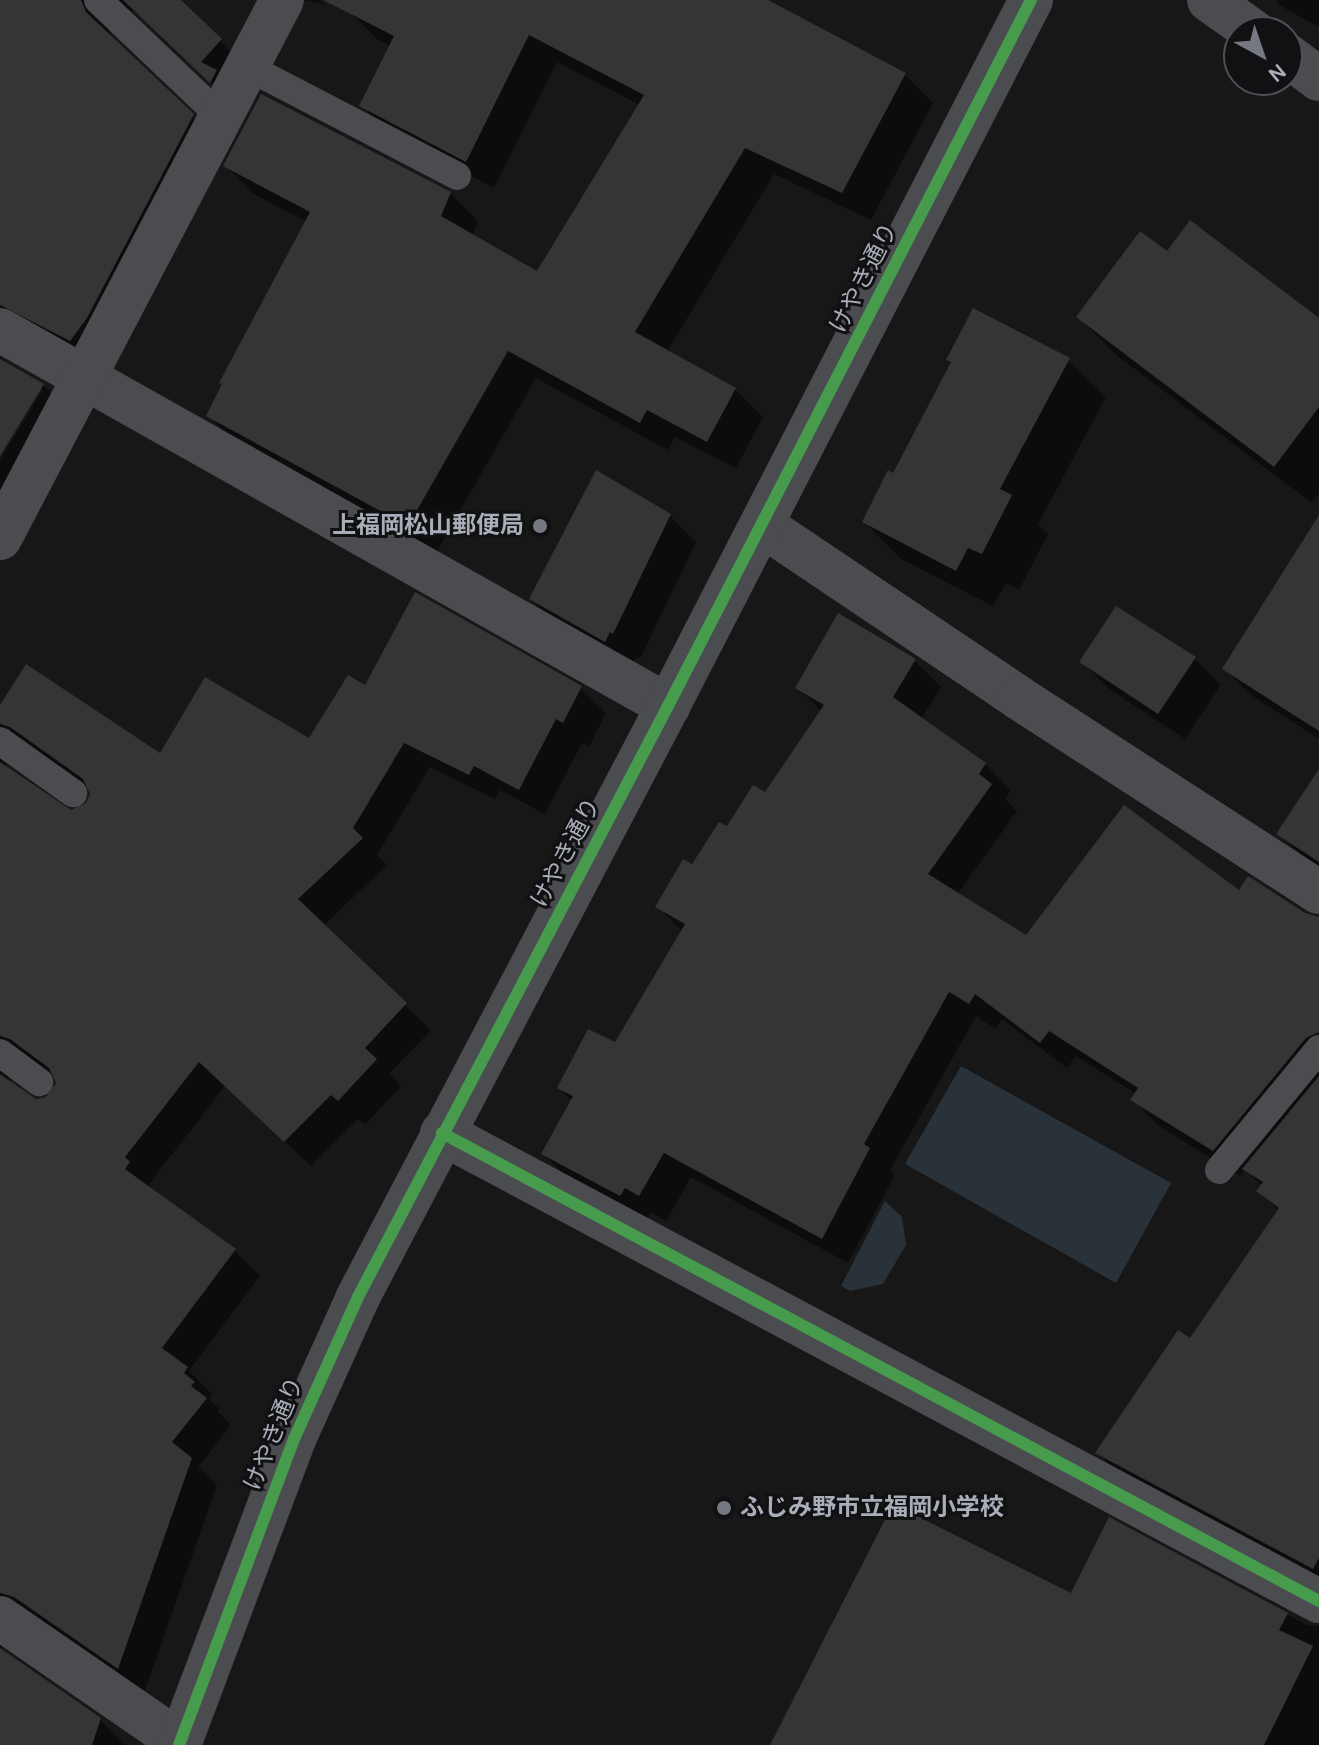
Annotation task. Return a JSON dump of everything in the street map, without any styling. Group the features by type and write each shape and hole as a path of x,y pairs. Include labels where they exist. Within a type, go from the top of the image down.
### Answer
{"street":[{"path":"0,538 282,0"},
{"name":"けやき通り","path":"180,1744 294,1439 358,1297 762,525 1031,0"},
{"path":"1209,0 1232,16"},
{"path":"0,330 668,706"},
{"path":"762,525 1032,706 1319,892"},
{"path":"442,1133 1319,1601"},
{"path":"0,1618 180,1744"}],"lane":[{"path":"98,0 220,116"},
{"path":"246,66 457,176"},
{"path":"0,741 73,793"},
{"path":"1219,1170 1319,1049"},
{"path":"0,1053 39,1082"}],"shaded area":[{"path":"961,1066 1171,1183 1116,1283 905,1164"},
{"path":"885,1201 902,1217 906,1245 883,1284 850,1291 841,1286"}],"building":[{"path":"0,0 81,0 86,12 194,114 87,318 70,341 0,305"},
{"path":"123,0 181,0 222,39 201,62 217,70 210,83"},
{"path":"323,0 768,0 906,73 842,193 745,148 635,332 736,388 707,442 647,410 640,423 508,351 408,526 206,416 222,384 219,383 310,212 223,166 261,94 451,192 441,216 537,271 644,95 529,35 466,162 359,106 394,36"},
{"path":"1190,220 1319,318 1319,407 1274,467 1076,317 1140,231 1167,251"},
{"path":"973,308 1070,358 1000,489 1012,495 982,554 968,548 956,571 862,522 888,470 893,473 951,362 946,360"},
{"path":"0,359 44,384 0,456"},
{"path":"596,470 671,514 613,634 610,632 605,642 529,599"},
{"path":"1319,515 1319,731 1222,669"},
{"path":"415,592 582,686 563,723 556,719 519,790 474,766 469,775 404,743 353,828 363,838 298,899 407,1003 365,1048 377,1059 338,1101 331,1095 284,1142 199,1062 125,1157 130,1162 125,1169 236,1249 162,1348 188,1367 184,1373 195,1382 191,1386 207,1398 172,1442 192,1458 118,1669 14,1597 0,1593 0,1074 36,1099 46,1097 56,1083 49,1068 10,1039 0,1036 0,762 71,810 86,803 90,794 83,779 10,727 0,724 0,705 26,664 160,753 205,677 309,738 348,675 365,685"},
{"path":"1116,606 1196,657 1158,714 1079,662"},
{"path":"838,613 916,659 893,697 986,763 979,774 992,784 928,874 1026,935 1124,805 1239,890 1248,876 1305,913 1319,917 1319,1032 1306,1038 1213,1151 1130,1100 1138,1088 1049,1031 1040,1043 975,994 969,1004 949,992 864,1144 870,1148 822,1239 664,1153 639,1196 625,1188 620,1196 541,1154 573,1096 557,1088 588,1029 615,1042 685,924 655,907 683,859 692,864 719,822 727,826 753,785 765,792 824,705 795,688"},
{"path":"1319,769 1319,862 1276,834"},
{"path":"1319,1076 1319,1558 1313,1569 1095,1453 1178,1330 1190,1338 1279,1208 1256,1191 1263,1182 1242,1169"},
{"path":"893,1504 1071,1593 1109,1517 1288,1613 1279,1630 1313,1646 1264,1745 770,1745"},
{"path":"0,1648 101,1718 92,1745 0,1745"}],"cycle path":[{"path":"179,1745 294,1439 358,1297 668,706 1031,0"},
{"path":"442,1133 1319,1601"}],"place":[{"name":"上福岡松山郵便局","path":"540,526"},
{"name":"ふじみ野市立福岡小学校","path":"724,1508"}]}
